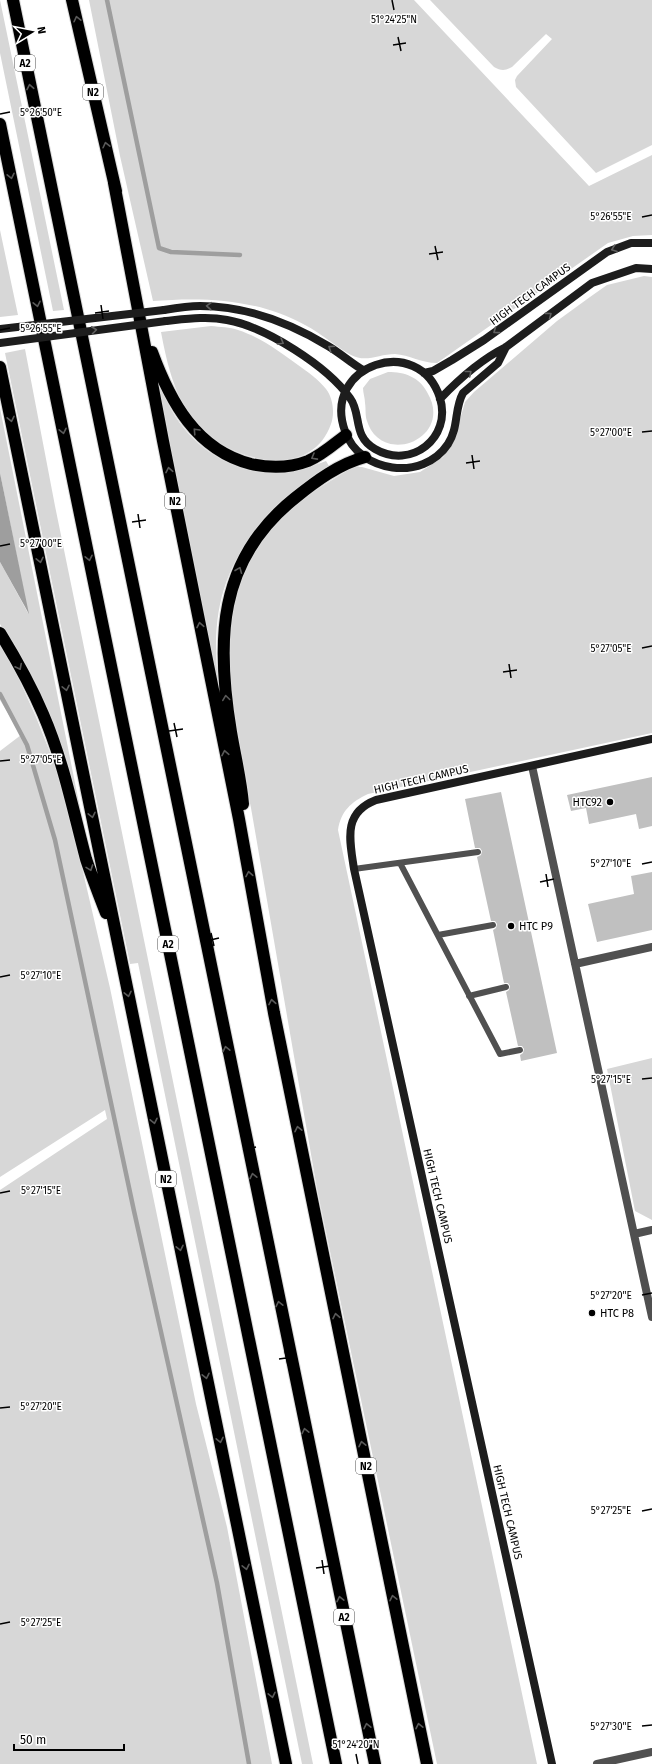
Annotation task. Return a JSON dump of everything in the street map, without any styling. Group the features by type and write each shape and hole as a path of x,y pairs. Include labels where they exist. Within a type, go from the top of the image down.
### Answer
{"highway":[{"name":"A2","path":"13,0 112,493 311,1462 375,1764"},
{"name":"N2","path":"72,0 152,352 164,383 177,407 195,431 225,455 246,462 269,467 297,464 309,460 346,435"},
{"name":"A2","path":"0,124 336,1764"},
{"name":"N2","path":"114,183 168,464 239,819 274,1013 427,1764"},
{"name":"N2","path":"0,367 286,1764"},
{"name":"N2","path":"239,819 243,804 225,689 223,645 226,616 238,570 247,552 257,538 287,505 329,473 355,459 365,456"},
{"name":"N2","path":"0,633 12,652 43,714 63,773 87,860 121,956"}],"street":[{"name":"HIGH TECH CAMPUS","path":"424,373 433,371 484,340 607,252 631,243 652,242"},
{"path":"440,399 492,354 506,347 592,283 636,268 652,269"},
{"path":"0,329 164,310 212,306 244,311 270,319 311,337 363,370"},
{"path":"0,343 166,320 211,318 253,326 288,346 312,363 345,392 353,403 356,421 364,439 377,450 393,455 413,454 423,449 432,442 440,428 442,414 440,399 433,384 424,373 413,366 396,362 377,363 363,370 354,378 345,392 341,411 342,423 346,435 357,450 379,464 393,468 407,468 429,462 440,454 454,434 458,407 463,393 498,363 506,347"},
{"path":"365,456 377,450"},
{"name":"HIGH TECH CAMPUS","path":"552,1764 354,869 349,832 359,808 368,803 652,739"},
{"path":"532,766 652,1317"},
{"path":"575,964 652,947"},
{"path":"634,1234 652,1230"},
{"path":"597,1764 652,1752"}],"lane":[{"path":"354,869 478,852"},
{"path":"400,863 500,1054 520,1050"},
{"path":"438,935 493,925"},
{"path":"469,996 506,987"}],"shaded area":[{"path":"0,0 64,310 53,311 0,53"},
{"path":"89,0 414,0 589,186 652,155 652,235 633,236 608,243 437,363 426,362 395,354 367,358 357,357 345,352 317,332 287,316 250,305 192,299 153,301 120,156"},
{"path":"430,0 652,0 652,145 596,173 516,87 515,80 517,76 552,39 546,34 512,67 505,70 499,69 494,67"},
{"path":"0,230 18,315 0,317"},
{"path":"644,276 652,277 652,733 368,794 357,800 344,812 339,823 338,830 537,1764 437,1764 317,1189 251,808 235,733 227,646 233,599 250,555 271,526 289,509 311,493 353,467 362,467 394,476 420,472 443,457 454,440 465,402 474,392 557,321 607,285"},
{"path":"211,326 235,329 262,341 317,379 328,393 333,406 331,424 321,442 307,453 289,459 270,460 250,456 231,449 214,439 199,427 184,407 178,395 166,357 161,332"},
{"path":"25,349 55,506 313,1764 302,1764 138,963 130,964 5,353"},
{"path":"148,352 172,411 195,441 210,452 225,461 242,468 260,471 279,472 298,470 326,461 329,466 305,484 264,521 248,541 234,563 224,588 218,615 216,655 222,722"},
{"path":"388,372 406,374 416,379 427,392 433,408 432,423 424,434 413,441 400,445 387,443 375,435 366,417 363,388 370,379"},
{"path":"0,408 85,833 16,649 0,624 0,562 28,613 0,473"},
{"path":"0,473 29,614 0,562"},
{"path":"0,643 9,657 36,717 53,760 70,816 110,988 196,1404 227,1527 272,1764 0,1764 0,1190 107,1119 105,1110 0,1177 0,751 21,735 0,700"},
{"path":"652,1058 652,1220 635,1211 607,1069"}],"building":[{"name":"HTC92","path":"652,777 652,826 639,829 636,814 589,824 586,808 571,811 567,795"},
{"name":"HTC P9","path":"501,792 557,1053 521,1061 520,1055 523,1053 524,1049 522,1046 518,1046 506,992 509,990 510,986 508,983 504,983 493,930 496,928 497,924 495,921 491,921 477,857 481,855 482,851 480,848 475,848 465,799"},
{"path":"652,872 652,930 597,942 588,904 634,894 631,876"}],"waterway":[{"path":"107,0 159,248 171,252 240,255"},
{"path":"0,694 27,745 55,840 134,1211 217,1583 249,1764"}],"place":[{"name":"HTC92","path":"610,802"},
{"name":"HTC P9","path":"511,926"},
{"name":"HTC P8","path":"592,1313"}]}
